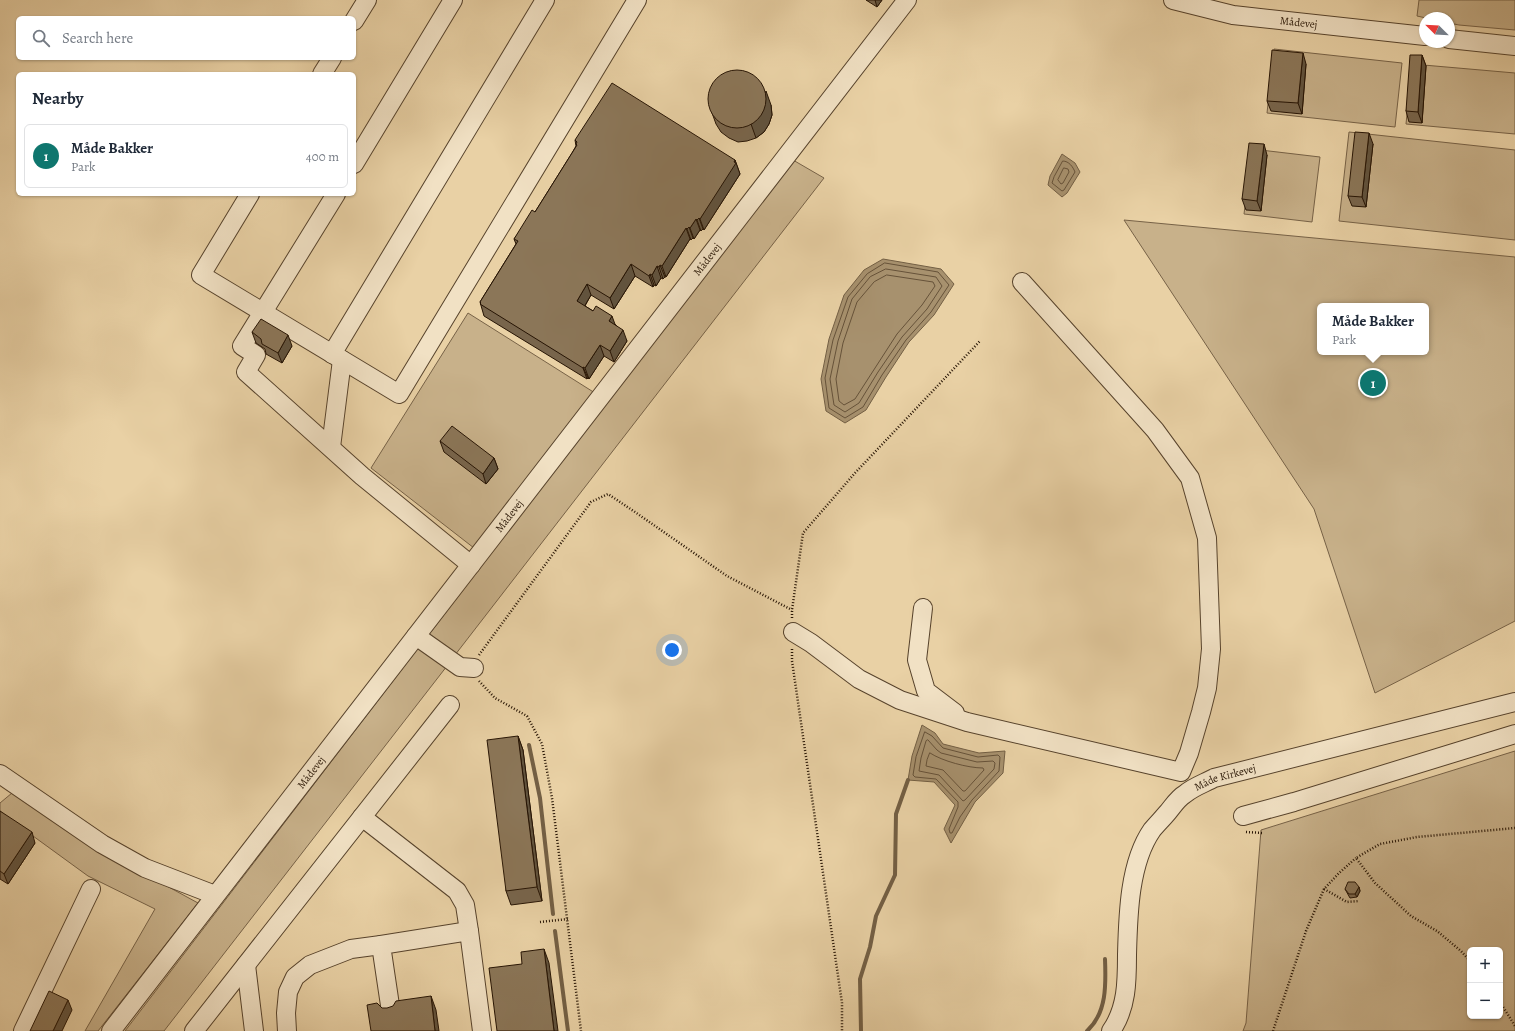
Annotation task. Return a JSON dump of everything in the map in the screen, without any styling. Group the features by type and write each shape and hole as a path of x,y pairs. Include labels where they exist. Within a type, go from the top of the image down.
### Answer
{"street":[{"path":"356,18 367,0"},
{"path":"356,161 453,0"},
{"path":"331,447 337,357 545,0"},
{"path":"249,196 201,275 399,394 637,0"},
{"name":"Mådevej","path":"111,1031 907,0"},
{"name":"Mådevej","path":"1173,0 1233,15 1419,35"},
{"path":"1455,40 1515,46"},
{"path":"323,72 331,60"},
{"path":"335,196 264,313 242,346 256,355 246,372 362,476 471,565"},
{"path":"1022,282 1155,430 1190,478 1207,538 1211,649 1207,688 1189,753 1181,772 1186,783 1184,794"},
{"path":"923,608 917,660 926,691 967,722"},
{"path":"793,632 811,643 859,679 900,700 967,722 1181,772"},
{"path":"416,636 460,667 474,668"},
{"name":"Måde Kirkevej","path":"1111,1031 1120,1015 1124,1002 1127,983 1128,921 1130,900 1139,859 1152,831 1184,794 1214,778 1515,702"},
{"path":"194,1031 450,706"},
{"path":"1244,816 1515,734"},
{"path":"0,774 114,851 145,868 215,895"},
{"path":"362,817 457,891 465,904 482,1031"},
{"path":"23,1031 91,889"},
{"path":"287,1031 286,1013 288,992 295,978 310,965 351,949 469,931"},
{"path":"381,945 392,1012"},
{"path":"246,965 254,1031"}],"path":[{"path":"581,1031 552,798 542,744 527,716 495,698 475,678 474,668 476,658 591,502 608,494 726,576 792,610"},
{"path":"1273,1031 1306,931 1324,889 1356,858 1380,844 1417,838 1515,828"},
{"path":"1356,858 1375,883 1411,916 1438,931 1467,958"},
{"path":"1324,889 1347,902 1359,901"},
{"path":"540,922 568,919"},
{"path":"1503,1007 1515,1026"}],"shaded area":[{"path":"1419,0 1515,0 1515,30 1455,24 1455,12 1419,12 1419,16 1417,16"},
{"path":"1274,49 1402,63 1395,127 1267,113"},
{"path":"1412,64 1515,73 1515,134 1406,124"},
{"path":"1349,132 1515,150 1515,240 1339,221"},
{"path":"1252,149 1320,157 1312,222 1244,214"},
{"path":"793,160 824,178 455,655 427,637"},
{"path":"1124,220 1515,257 1515,621 1375,693 1314,509"},
{"path":"468,313 595,393 474,548 371,468"},
{"path":"419,647 447,666 164,1031 125,1031"},
{"path":"1515,751 1515,1031 1243,1031 1246,1023 1261,830"},
{"path":"12,793 99,849 198,903 98,1031 85,1031 155,909 88,876 0,812 0,803"}],"water":[{"path":"1062,154 1075,163 1080,172 1067,193 1062,197 1048,185 1050,176"},
{"path":"883,259 941,269 954,284 934,315 909,342 866,410 845,423 826,411 821,379 829,339 844,295 864,270"},
{"path":"922,725 935,733 943,744 979,753 1005,751 1003,773 975,802 951,843 944,829 955,805 934,782 908,780 912,756"}],"building":[{"path":"1272,50 1303,53 1298,103 1267,101"},
{"path":"1410,55 1422,55 1418,112 1406,111"},
{"path":"737,70 748,72 761,83 764,88 766,99 764,110 753,123 748,126 737,128 726,126 713,115 710,110 708,99 710,88 721,75 726,72"},
{"path":"612,83 735,160 734,162 736,163 700,219 696,219 690,228 686,228 662,266 657,266 652,275 650,274 649,276 631,264 610,298 587,284 577,301 593,311 596,306 612,316 609,321 623,330 610,351 600,345 585,368 583,368 480,304 480,302 518,241 514,239 532,210 535,212 577,145 575,140"},
{"path":"1355,132 1369,133 1362,197 1348,196"},
{"path":"1249,143 1264,144 1257,201 1242,199"},
{"path":"261,319 288,335 278,353 262,344 261,339 252,332"},
{"path":"452,426 494,458 483,474 440,441"},
{"path":"518,736 537,887 506,891 487,740"},
{"path":"0,811 32,832 4,874 0,871"},
{"path":"1348,882 1355,882 1359,887 1355,894 1349,894 1345,889"},
{"path":"544,949 554,1031 497,1031 489,968 522,964 521,952"},
{"path":"49,991 68,1000 53,1031 30,1031"},
{"path":"431,996 435,1031 371,1031 367,1005 377,1003 382,1008 387,1008 393,1006 396,1001"}],"waterway":[{"path":"529,745 540,798 553,914"},
{"path":"861,1031 860,979 870,947 876,916 895,875 896,814 908,780"},
{"path":"555,931 568,1031"},
{"path":"1087,1031 1094,1024 1102,1007 1105,988 1105,959"}],"place":[{"name":"Måde Bakker","path":"1373,383"}]}
